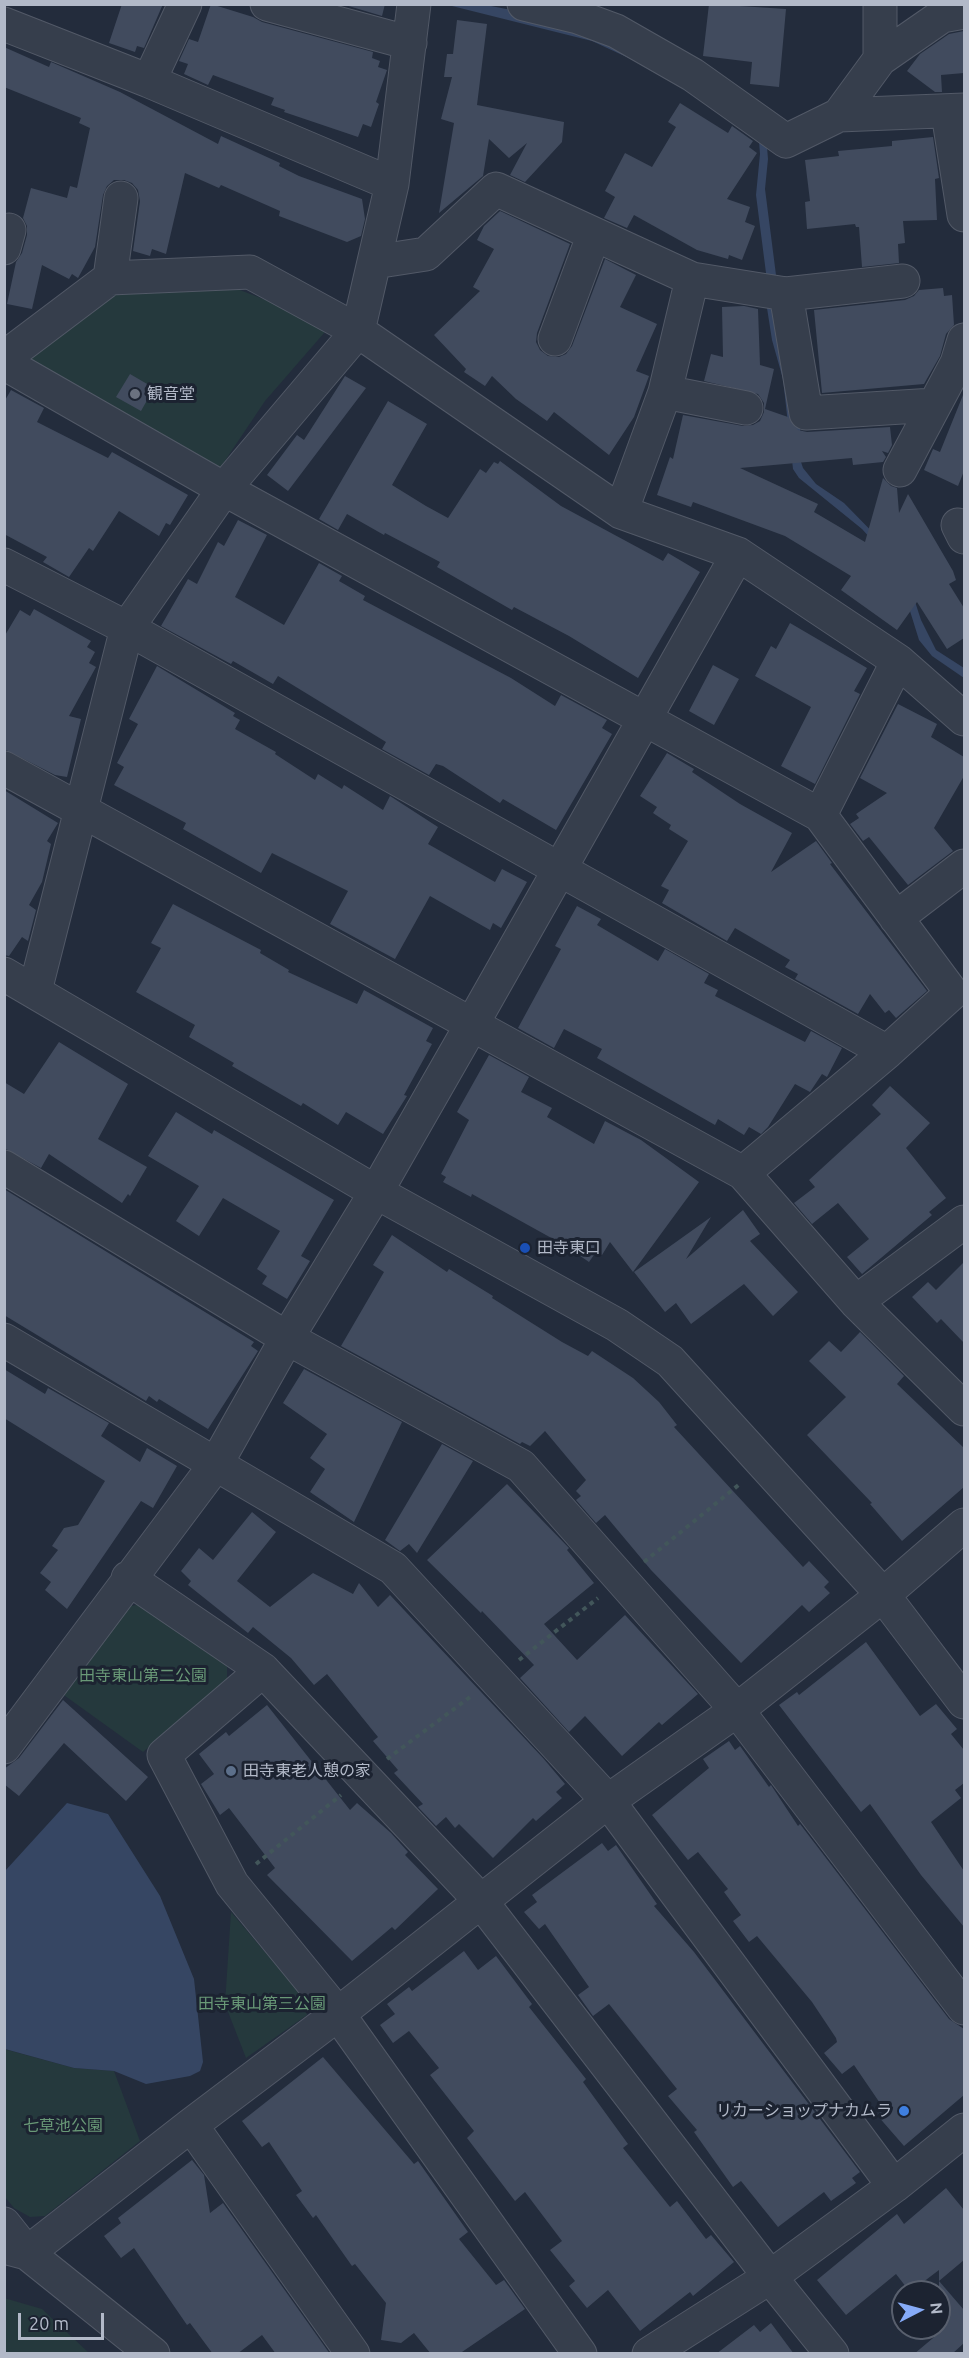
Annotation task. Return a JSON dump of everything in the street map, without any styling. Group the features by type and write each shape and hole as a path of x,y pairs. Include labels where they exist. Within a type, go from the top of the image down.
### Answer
{"street":[{"path":"149,81 185,4"},
{"path":"267,4 410,43"},
{"path":"35,991 127,628 224,489 358,331 392,184 414,4"},
{"path":"524,4 578,16 616,31 693,75 786,141 839,116 956,112 964,215"},
{"path":"880,4 880,59"},
{"path":"839,116 880,59 942,16 964,12"},
{"path":"4,24 149,81 392,184"},
{"path":"374,262 426,254 496,189 692,279 775,292 903,281"},
{"path":"110,278 121,198"},
{"path":"555,339 594,234"},
{"path":"4,358 110,278 250,272 358,331 621,512 738,554 898,661 963,716"},
{"path":"621,512 665,392 692,279"},
{"path":"775,292 807,413 934,405"},
{"path":"900,470 962,357"},
{"path":"4,363 224,489 647,718 820,815 952,993 887,1052 743,1173"},
{"path":"665,392 746,408"},
{"path":"4,1747 128,1578 216,1464 286,1338 376,1192 738,554"},
{"path":"4,565 127,628 887,1052"},
{"path":"820,815 898,661"},
{"path":"4,768 471,1026 743,1173 856,1302 964,1409"},
{"path":"896,918 964,866"},
{"path":"4,974 376,1192 617,1325 670,1361 883,1595 964,1702"},
{"path":"4,1167 286,1338 521,1466 736,1710 964,2008"},
{"path":"856,1302 964,1222"},
{"path":"4,1340 393,1568 608,1801 894,2186"},
{"path":"16,2250 191,2125 338,2014 608,1801 736,1710 883,1595 964,1525"},
{"path":"128,1578 263,1670 480,1900 770,2277 832,2354"},
{"path":"263,1670 164,1755 232,1884 338,2014 580,2354"},
{"path":"191,2125 353,2354"},
{"path":"649,2354 770,2277 894,2186 964,2130"},
{"path":"4,2224 16,2250 153,2354"}],"green space":[{"path":"219,282 331,325 265,401 216,474 33,365 31,352 122,287"},
{"name":"田寺東山第二公園","path":"142,1604 227,1664 227,1679 143,1752 61,1693 125,1607"},
{"name":"田寺東山第三公園","path":"231,1912 304,1998 307,2015 246,2058 225,2004"},
{"name":"七草池公園","path":"4,2049 74,2068 114,2071 140,2141 45,2216 30,2217 14,2208 5,2197"},
{"path":"4,2298 42,2309 89,2353 5,2353"}],"water":[{"path":"444,4 486,5 552,18 634,47 706,90 753,123 766,135 768,159 765,189 776,275 780,337 792,376 801,421 798,453 803,468 816,484 844,503 889,549 906,574 921,620 936,650 964,668 964,678 932,656 919,640 901,582 881,550 862,529 799,478 793,469 783,379 772,340 767,308 766,273 756,195 759,141 659,72 592,41"},
{"path":"67,1803 108,1814 160,1896 194,1979 203,2062 200,2071 190,2076 146,2084 114,2071 74,2068 5,2049 5,1871"}],"building":[{"path":"122,4 163,4 144,48 137,46 135,52 109,43"},
{"path":"211,4 262,22 373,52 372,58 380,61 378,67 387,70 376,102 379,104 371,127 363,124 358,137 284,112 285,110 271,105 274,98 213,75 208,85 184,74 188,64 179,61 189,39 198,42"},
{"path":"342,4 385,4 382,16"},
{"path":"709,4 786,9 779,87 750,84 752,62 703,56"},
{"path":"457,20 487,24 477,105 564,122 562,142 525,182 510,175 527,143 509,158 489,139 483,176 439,213 454,123 441,119 452,77 444,77 447,54 453,54"},
{"path":"964,31 964,73 941,75 942,92 935,92 907,71 920,54 949,34"},
{"path":"4,47 49,67 51,62 120,92 218,144 221,136 280,163 279,166 299,176 362,199 365,219 361,236 347,242 279,216 280,211 221,185 219,188 185,173 166,254 152,249 150,256 133,251 140,201 138,190 132,183 114,180 107,186 103,195 95,247 78,278 72,274 69,279 42,265 32,309 7,304 16,262 22,253 27,235 27,226 23,218 31,188 67,198 70,186 77,188 90,128 79,123 81,118 4,87"},
{"path":"680,103 728,133 732,126 753,141 749,147 757,153 727,199 750,207 745,222 755,226 742,260 729,255 728,259 697,250 634,215 627,228 604,218 615,197 605,191 625,153 652,167 676,127 668,122"},
{"path":"933,137 939,178 935,179 937,220 903,221 905,243 898,244 899,263 862,267 859,227 855,224 807,229 805,202 810,201 805,160 839,156 838,151 892,146 892,141"},
{"path":"500,211 570,244 537,333 536,342 540,350 548,356 559,357 566,354 572,346 605,259 636,275 620,307 657,324 636,371 649,376 634,417 609,455 554,412 547,421 516,399 492,376 485,386 464,372 466,369 434,335 480,291 473,287 494,249 477,240 484,226"},
{"path":"943,288 944,296 952,295 954,325 946,334 940,356 924,384 822,393 814,310 905,300 914,296 919,290"},
{"path":"744,306 758,309 760,365 774,369 765,409 788,417 798,430 807,432 890,427 892,445 888,453 882,451 886,457 883,462 853,465 852,458 740,468 818,504 814,512 865,542 883,478 891,486 897,488 899,513 908,494 953,571 956,580 949,584 964,608 964,638 947,649 917,602 897,630 841,590 851,576 785,536 693,502 691,507 657,495 670,457 673,459 683,415 743,426 753,425 760,421 764,412 764,403 758,394 704,381 711,354 723,357 722,307"},
{"path":"130,374 154,388 141,411 116,397"},
{"path":"345,376 366,388 288,491 267,475 297,435 304,440"},
{"path":"11,390 44,408 37,422 108,458 112,452 188,495 170,525 166,523 159,536 119,511 93,551 89,548 69,577 43,562 47,557 4,534 4,402"},
{"path":"963,395 964,471 958,486 924,470 933,449 940,452"},
{"path":"388,401 427,424 392,485 426,506 448,518 480,469 486,473 494,462 498,464 500,461 561,506 663,561 668,553 700,572 638,678 569,636 514,607 512,610 437,567 440,562 347,514 338,530 319,519"},
{"path":"238,520 267,535 235,597 284,625 319,563 342,576 339,581 365,596 363,600 511,678 555,706 561,695 607,720 602,728 612,734 556,830 503,799 500,803 443,766 436,764 429,775 382,749 386,742 278,676 273,684 233,661 231,664 161,626 188,579 197,584 218,542 224,546"},
{"path":"34,609 91,641 87,647 95,652 89,663 96,667 69,716 81,719 67,777 55,775 4,749 4,637 20,610 30,616"},
{"path":"790,623 867,668 854,691 860,694 815,784 781,766 811,707 755,676 771,646 776,649"},
{"path":"713,665 739,679 714,725 689,711"},
{"path":"157,666 235,713 233,716 240,720 235,729 276,752 275,754 315,780 318,774 342,789 344,785 383,810 390,796 438,827 428,844 495,882 502,869 527,882 501,928 493,923 490,930 430,896 395,959 330,924 348,891 272,853 261,873 183,829 186,823 114,785 124,767 117,763 138,724 129,719"},
{"path":"898,704 937,724 931,737 964,757 964,776 934,828 953,851 908,885 869,837 863,841 850,824 859,818 856,814 887,793 860,778"},
{"path":"667,753 694,769 692,772 740,804 792,833 771,872 816,841 832,863 830,864 927,991 896,1018 889,1010 885,1013 870,994 858,1014 795,979 798,974 785,967 790,960 735,928 727,941 662,903 669,890 661,886 688,841 669,829 671,825 653,813 657,807 640,796"},
{"path":"4,790 58,823 47,841 51,844 42,882 29,905 36,910 28,941 22,937 9,956 4,955"},
{"path":"173,904 261,950 260,953 289,970 288,972 357,1004 364,990 433,1028 426,1041 432,1044 404,1095 407,1096 383,1134 346,1112 338,1125 303,1103 301,1106 232,1066 234,1063 189,1037 195,1025 136,992 161,948 151,943"},
{"path":"577,906 601,919 597,925 658,961 665,949 709,974 704,983 718,990 715,996 805,1042 811,1031 842,1048 827,1077 822,1074 810,1092 795,1084 768,1127 761,1134 749,1127 744,1135 718,1119 715,1125 597,1058 602,1049 564,1029 554,1048 518,1028 561,949 555,946"},
{"path":"59,1042 128,1084 98,1139 147,1167 130,1196 128,1194 122,1203 49,1154 41,1168 4,1148 4,1082 24,1094"},
{"path":"489,1055 529,1077 521,1092 552,1108 547,1117 594,1144 605,1121 641,1140 699,1182 633,1272 610,1242 602,1255 596,1252 589,1262 564,1245 472,1194 471,1197 443,1182 446,1177 441,1174 469,1120 457,1112"},
{"path":"890,1086 930,1123 906,1148 946,1198 929,1212 932,1215 862,1274 847,1257 869,1239 838,1203 812,1224 794,1203 815,1187 809,1180 881,1114 872,1105"},
{"path":"176,1112 212,1134 214,1130 334,1200 301,1256 310,1261 287,1299 262,1284 267,1276 257,1269 280,1231 223,1198 199,1236 176,1221 199,1186 148,1156"},
{"path":"4,1189 254,1342 251,1346 258,1351 208,1429 159,1399 157,1402 149,1396 146,1401 4,1315"},
{"path":"743,1210 760,1234 750,1241 798,1292 773,1316 744,1284 691,1324 676,1303 665,1312 634,1272 711,1217 686,1259"},
{"path":"392,1235 447,1272 449,1269 493,1296 492,1298 562,1342 588,1356 592,1351 633,1378 659,1402 677,1425 674,1427 803,1567 809,1561 829,1582 824,1587 830,1593 809,1612 802,1605 741,1663 651,1570 605,1515 596,1523 576,1500 581,1496 576,1491 586,1480 545,1431 530,1446 522,1442 520,1444 341,1346 384,1272 373,1265"},
{"path":"964,1262 964,1343 941,1319 937,1323 912,1297 928,1282 936,1290"},
{"path":"860,1332 904,1376 897,1384 964,1448 964,1487 902,1541 870,1504 872,1503 807,1435 846,1397 809,1361 829,1341 841,1352"},
{"path":"4,1369 45,1394 48,1388 109,1423 101,1436 140,1462 147,1448 177,1466 153,1508 141,1501 67,1609 45,1590 51,1582 40,1573 58,1550 52,1546 64,1528 78,1525 105,1481 4,1418"},
{"path":"304,1369 402,1422 354,1522 310,1492 325,1469 310,1458 327,1434 283,1403"},
{"path":"442,1444 473,1461 417,1553 409,1544 400,1551 385,1540"},
{"path":"507,1484 569,1548 567,1550 594,1583 544,1624 577,1660 625,1615 698,1694 662,1725 659,1722 622,1756 585,1716 569,1732 520,1678 534,1665 482,1611 481,1613 427,1560"},
{"path":"252,1512 276,1532 237,1581 270,1607 313,1573 353,1594 359,1583 378,1607 390,1595 543,1758 565,1784 556,1792 562,1798 536,1821 533,1818 493,1858 459,1824 455,1828 446,1817 436,1826 418,1807 423,1804 394,1773 398,1770 373,1741 378,1737 327,1674 314,1685 291,1658 253,1627 248,1633 188,1585 191,1581 181,1571 199,1548 213,1560"},
{"path":"866,1642 920,1716 936,1704 957,1729 951,1734 964,1750 964,1783 955,1790 961,1798 931,1822 964,1871 964,1927 921,1875 870,1804 861,1812 779,1705 797,1692 799,1695"},
{"path":"63,1700 148,1777 126,1801 64,1743 19,1796 4,1784 4,1769 19,1758"},
{"path":"267,1705 350,1810 357,1803 391,1833 408,1852 405,1855 438,1889 395,1930 392,1927 352,1961 267,1875 275,1868 229,1808 220,1815 201,1784 214,1774 199,1754 226,1732 229,1736"},
{"path":"729,1741 735,1750 740,1746 769,1787 771,1785 798,1826 800,1824 949,2019 964,2029 964,2095 904,2146 877,2115 884,2109 854,2065 842,2074 824,2053 837,2042 812,2002 757,1936 749,1942 733,1921 741,1915 724,1892 728,1889 698,1852 688,1860 652,1815 709,1768 703,1759"},
{"path":"602,1843 608,1851 616,1845 657,1904 654,1906 694,1952 860,2172 852,2178 856,2183 831,2201 824,2192 778,2227 741,2181 733,2187 694,2132 697,2130 668,2096 677,2089 609,2004 593,2016 578,1995 589,1987 545,1924 539,1929 524,1912 537,1902 532,1895"},
{"path":"464,1951 478,1970 496,1956 532,2004 529,2007 586,2079 583,2082 628,2144 623,2148 670,2207 677,2201 706,2239 711,2235 734,2262 693,2296 690,2292 640,2331 608,2290 587,2308 569,2286 575,2281 550,2250 562,2241 525,2192 515,2201 467,2138 474,2131 430,2075 439,2068 409,2031 393,2043 380,2025 395,2014 387,2004 409,1987 412,1991"},
{"path":"323,2057 414,2164 418,2161 468,2232 459,2239 496,2285 504,2280 525,2309 459,2354 431,2354 414,2333 401,2343 381,2340 386,2303 355,2264 352,2266 316,2215 313,2218 296,2195 302,2191 269,2142 262,2147 242,2121"},
{"path":"192,2160 204,2175 210,2213 223,2203 330,2354 276,2354 262,2335 237,2354 213,2354 190,2323 187,2325 134,2248 121,2258 104,2236 121,2223 118,2218"},
{"path":"946,2188 964,2210 964,2260 940,2280 939,2270 926,2280 901,2280 896,2274 846,2315 817,2280 897,2214 904,2224"},
{"path":"951,2295 964,2310 964,2343 952,2354 914,2354 931,2340 951,2340"},
{"path":"771,2323 794,2354 716,2354 754,2325 760,2332"}],"place":[{"name":"観音堂","path":"135,394"},
{"name":"田寺東口","path":"525,1248"},
{"name":"田寺東老人憩の家","path":"231,1771"},
{"name":"リカーショップナカムラ","path":"904,2111"}]}
